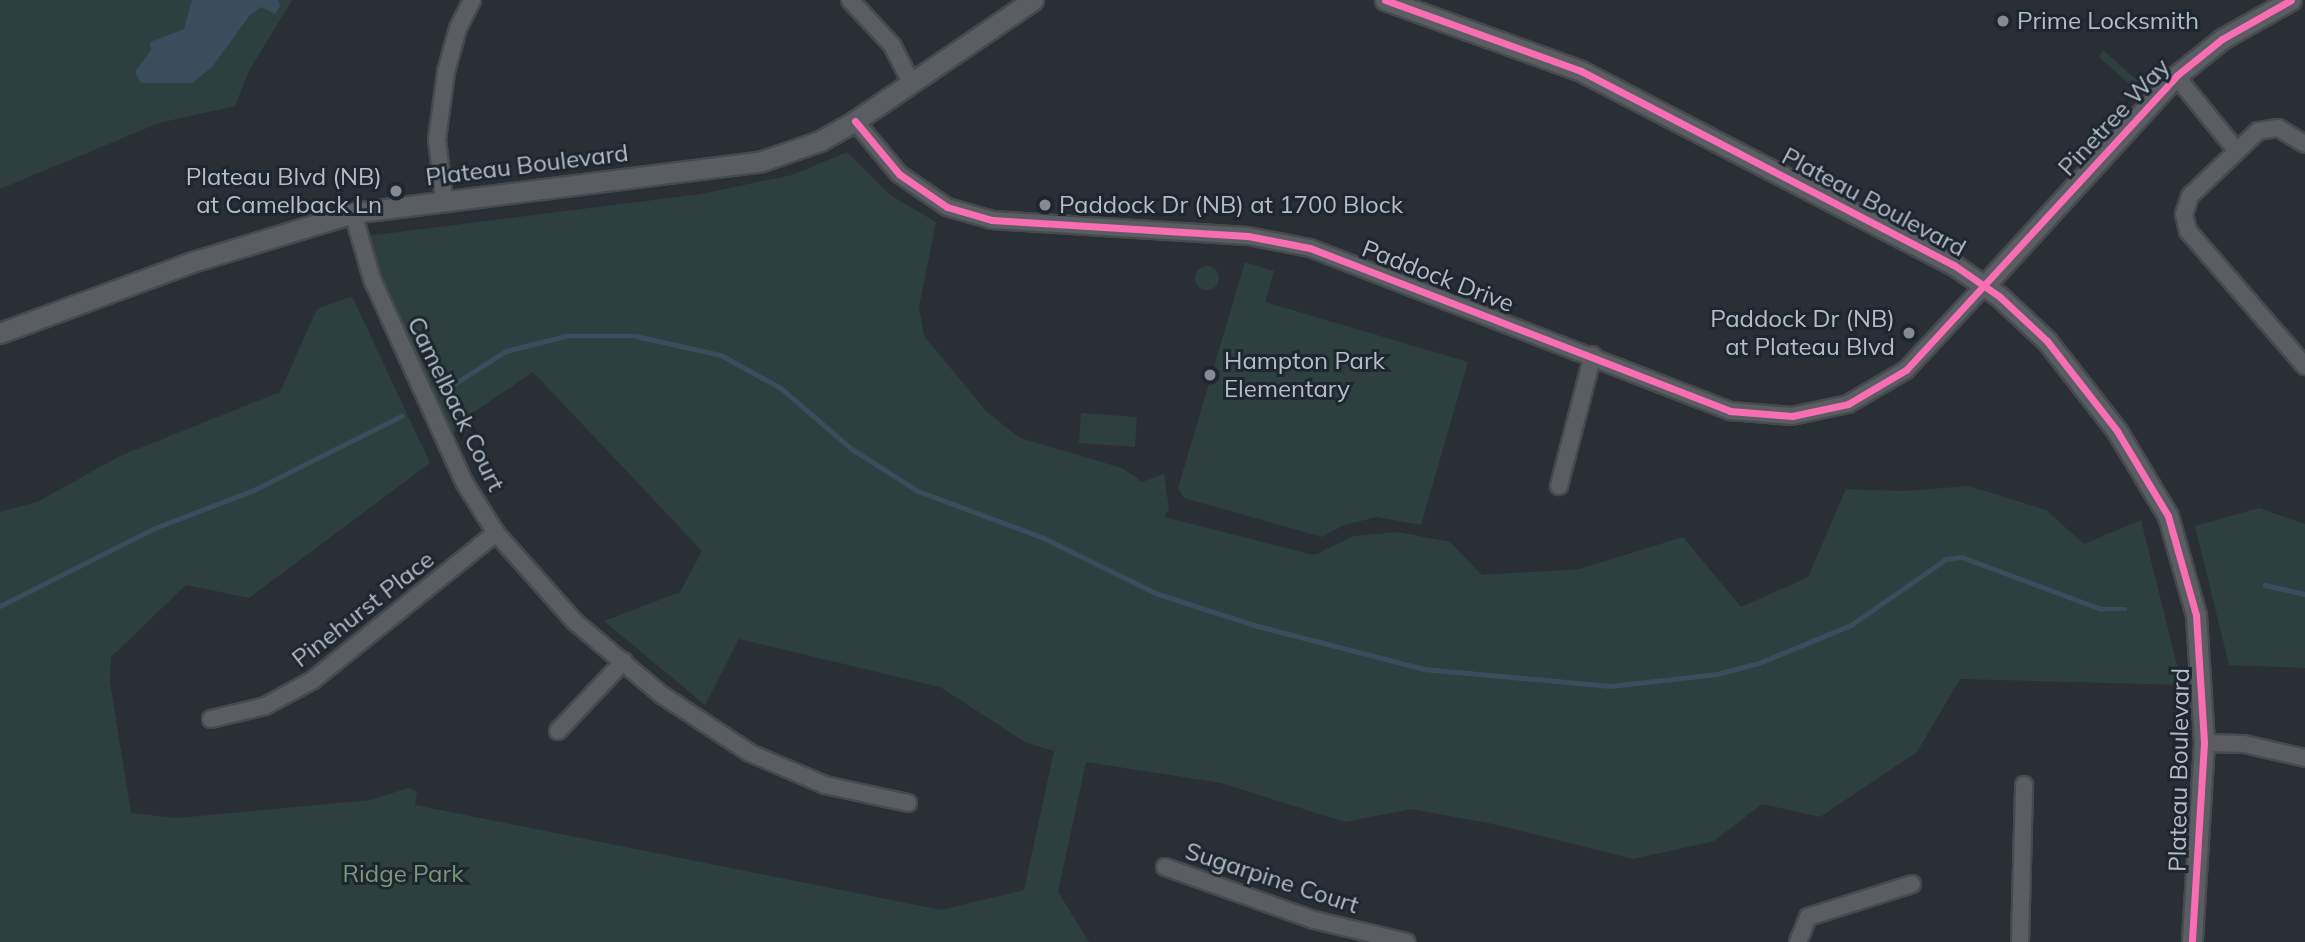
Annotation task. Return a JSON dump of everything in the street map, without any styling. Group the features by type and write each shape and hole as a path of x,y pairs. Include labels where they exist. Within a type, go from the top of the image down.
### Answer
{"street":[{"path":"444,199 437,139 446,72 458,28 472,0"},
{"path":"850,0 892,45 911,82"},
{"name":"Plateau Boulevard","path":"0,333 192,262 353,213 444,199 762,162 820,141 855,121 1033,0"},
{"name":"Plateau Boulevard","path":"1385,0 1581,71 1942,258 1984,285 2047,341 2118,431 2168,516 2196,615 2204,743 2192,942"},
{"name":"Pinetree Way","path":"1984,285 2176,76 2222,39 2291,0"},
{"path":"2176,76 2236,150"},
{"name":"Paddock Drive","path":"855,121 899,174 947,207 992,220 1248,236 1310,248 1593,355 1730,411 1792,416 1848,404 1906,370 1984,285"},
{"path":"2305,144 2278,128 2258,131 2190,196 2184,214 2188,231 2305,366"},
{"name":"Camelback Court","path":"353,213 372,279 448,451 496,533 574,621 662,695 750,753 825,785 908,803"},
{"path":"1559,486 1593,355"},
{"name":"Pinehurst Place","path":"211,719 265,706 313,680 496,533"},
{"path":"558,731 624,662"},
{"path":"2204,743 2244,744 2305,758"},
{"path":"2020,942 2027,806 2024,785"},
{"name":"Sugarpine Court","path":"1165,867 1314,920 1406,942"},
{"path":"1798,942 1808,917 1912,884"}],"green space":[{"path":"0,0 292,0 249,71 235,106 159,123 0,189"},
{"path":"2103,50 2138,81 2136,90 2099,57"},
{"name":"Ridge Park","path":"847,152 890,195 936,222 919,307 924,336 987,412 1020,438 1122,468 1142,482 1164,474 1169,509 1164,517 1314,555 1354,536 1398,532 1450,542 1482,575 1579,569 1683,537 1741,607 1808,577 1846,489 1903,491 1969,486 2046,510 2084,544 2141,520 2182,685 1960,679 1917,752 1820,817 1762,804 1714,841 1633,859 1493,824 1411,809 1345,822 1221,783 1086,762 1058,892 1089,942 0,942 0,512 37,502 120,456 280,392 317,309 352,296 430,463 249,598 186,585 111,657 110,682 131,813 177,818 371,800 408,788 417,792 415,805 941,910 1024,890 1054,751 1025,742 940,687 739,639 705,705 604,621 680,592 702,551 533,372 465,418 449,439 377,278 367,236 701,194 792,175"},
{"path":"1245,262 1274,271 1265,302 1468,362 1421,525 1377,517 1344,525 1322,537 1184,498 1178,488"},
{"path":"1207,266 1218,273 1219,278 1212,289 1207,290 1196,283 1195,278 1202,267"},
{"path":"1081,413 1137,417 1135,447 1079,443"},
{"path":"2259,508 2305,524 2305,668 2229,665 2195,526"}],"water":[{"path":"192,0 278,0 280,6 275,14 261,7 250,15 212,67 192,83 141,83 135,72 151,50 150,42 184,29"}],"waterway":[{"path":"445,390 506,351 565,336 636,336 721,355 781,388 852,449 918,491 1042,537 1158,594 1254,625 1424,669 1610,686 1717,674 1759,663 1851,625 1946,559 1962,557 2101,609 2125,609"},
{"path":"0,606 155,528 254,490 401,416"},
{"path":"2265,585 2305,594"}],"cycle path":[{"path":"1385,0 1581,71 1954,265 2000,297 2047,341 2117,431 2168,516 2196,615 2204,743 2192,942"},
{"path":"855,121 899,174 947,207 992,220 1248,236 1310,248 1730,411 1792,416 1848,404 1906,370 2176,76 2222,39 2291,0"}],"place":[{"name":"Prime Locksmith","path":"2003,21"},
{"name":"Plateau Blvd (NB) at Camelback Ln","path":"396,191"},
{"name":"Paddock Dr (NB) at 1700 Block","path":"1045,205"},
{"name":"Paddock Dr (NB) at Plateau Blvd","path":"1909,333"},
{"name":"Hampton Park Elementary","path":"1210,375"}]}
